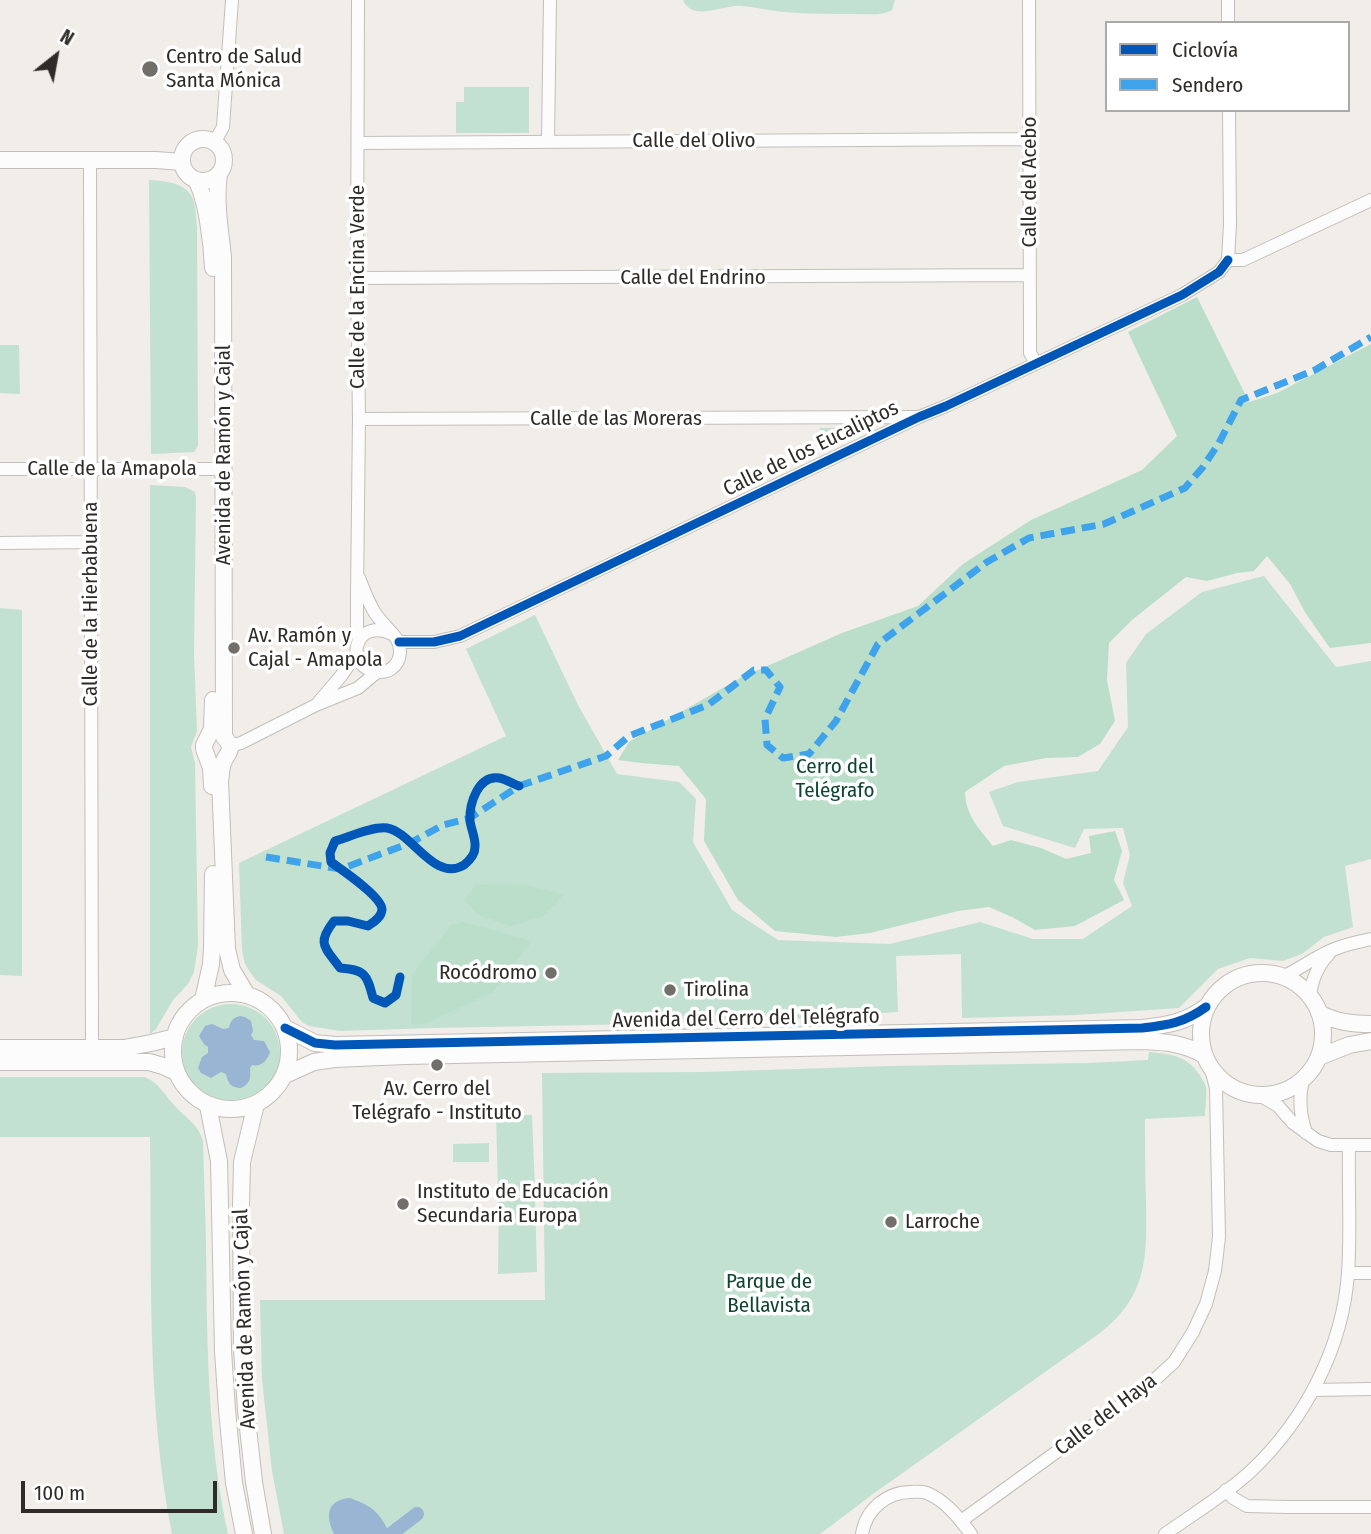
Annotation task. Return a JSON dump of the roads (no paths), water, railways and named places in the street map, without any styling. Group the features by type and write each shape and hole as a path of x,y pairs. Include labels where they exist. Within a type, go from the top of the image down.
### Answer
{"street":[{"path":"214,143 223,127 232,0"},
{"name":"Calle de la Encina Verde","path":"358,0 358,647"},
{"path":"548,141 550,0"},
{"name":"Calle del Acebo","path":"1029,0 1030,353 1036,363"},
{"path":"1228,0 1228,21"},
{"path":"1228,260 1229,112"},
{"path":"204,139 214,143 223,154 222,168 219,174 208,180 196,180 186,173 182,162 184,150 192,142 204,139"},
{"name":"Calle del Olivo","path":"358,143 1030,139"},
{"path":"0,160 182,162"},
{"name":"Calle de la Hierbabuena","path":"90,160 92,1048"},
{"name":"Avenida de Ramón y Cajal","path":"219,174 217,187 223,257 212,729 219,747 227,949 232,970 247,995"},
{"name":"Avenida de Ramón y Cajal","path":"196,180 202,190 212,257 219,469"},
{"name":"Calle de los Eucaliptos","path":"395,638 435,642 460,636 880,435 1182,295 1219,272 1228,260 1243,260 1371,200"},
{"name":"Calle del Endrino","path":"357,278 1030,275"},
{"path":"872,416 881,428 880,435"},
{"name":"Calle de las Moreras","path":"359,419 919,417"},
{"name":"Calle de la Amapola","path":"0,469 219,469"},
{"path":"0,543 91,542"},
{"name":"Calle de la Encina Verde","path":"358,575 375,612 395,638"},
{"path":"316,705 341,676 363,635 370,631 385,630 395,638 400,657 391,669 376,673 360,663 358,647"},
{"path":"219,747 241,743 316,705 358,688 376,673"},
{"name":"Avenida de Ramón y Cajal","path":"203,1000 212,948 211,768 219,747"},
{"path":"1284,976 1334,949 1371,939"},
{"path":"1310,996 1311,985 1321,962 1334,949"},
{"path":"1261,972 1284,976 1294,981 1310,996 1323,1025 1323,1037 1318,1057 1303,1080 1275,1094 1261,1096 1245,1093 1226,1084 1207,1062 1200,1039 1201,1023 1206,1007 1219,989 1239,977 1261,972"},
{"path":"232,993 247,995 270,1007 285,1028 289,1060 285,1075 268,1097 256,1104 234,1110 208,1107 185,1087 176,1072 173,1048 175,1037 185,1016 203,1000 232,993"},
{"name":"Avenida del Cerro del Telégrafo","path":"285,1028 315,1043 335,1045 928,1033 1142,1028 1176,1023 1192,1017 1206,1007"},
{"path":"1319,1013 1350,1024 1371,1024"},
{"path":"0,1048 124,1048 175,1037"},
{"name":"Avenida del Cerro del Telégrafo","path":"285,1075 314,1062 405,1056 1143,1041 1167,1042 1188,1047 1207,1062"},
{"path":"1318,1057 1349,1045 1371,1041"},
{"path":"0,1062 149,1062 176,1072"},
{"name":"Calle del Haya","path":"961,1521 1149,1385 1174,1362 1193,1332 1206,1304 1215,1271 1219,1237 1216,1088 1207,1062"},
{"path":"1303,1080 1299,1094 1306,1134"},
{"path":"1261,1096 1318,1141 1331,1145 1371,1145"},
{"name":"Avenida de Ramón y Cajal","path":"256,1104 242,1162 242,1349 254,1482 263,1534"},
{"name":"Avenida de Ramón y Cajal","path":"208,1107 219,1161 223,1351 234,1483 244,1534"},
{"path":"1165,1534 1250,1472 1294,1422 1322,1371 1336,1335 1348,1273 1349,1145"},
{"path":"1348,1273 1371,1272"},
{"path":"1313,1390 1371,1389"},
{"path":"1226,1490 1233,1498 1247,1506 1371,1507"},
{"path":"863,1534 863,1527 872,1509 891,1495 903,1492 925,1492 945,1503 971,1534"}],"water":[{"path":"240,1016 251,1021 251,1035 254,1040 264,1041 270,1052 263,1063 252,1065 249,1080 241,1088 230,1084 226,1074 221,1072 211,1078 201,1073 198,1068 202,1057 208,1053 208,1047 199,1036 205,1026 212,1024 223,1029 229,1028 232,1020"},
{"path":"350,1498 375,1511 390,1534 334,1534 329,1521 332,1505"}],"waterway":[{"path":"391,1534 417,1514"}],"place":[{"name":"Centro de Salud Santa Mónica","path":"150,69"},
{"name":"Av. Ramón y Cajal - Amapola","path":"234,648"},
{"name":"Rocódromo","path":"551,973"},
{"name":"Tirolina","path":"670,990"},
{"name":"Av. Cerro del Telégrafo - Instituto","path":"437,1065"},
{"name":"Instituto de Educación Secundaria Europa","path":"403,1204"},
{"name":"Larroche","path":"891,1222"}],"park label":[{"name":"Cerro del Telégrafo","path":"835,779"},
{"name":"Parque de Bellavista","path":"769,1294"}]}
